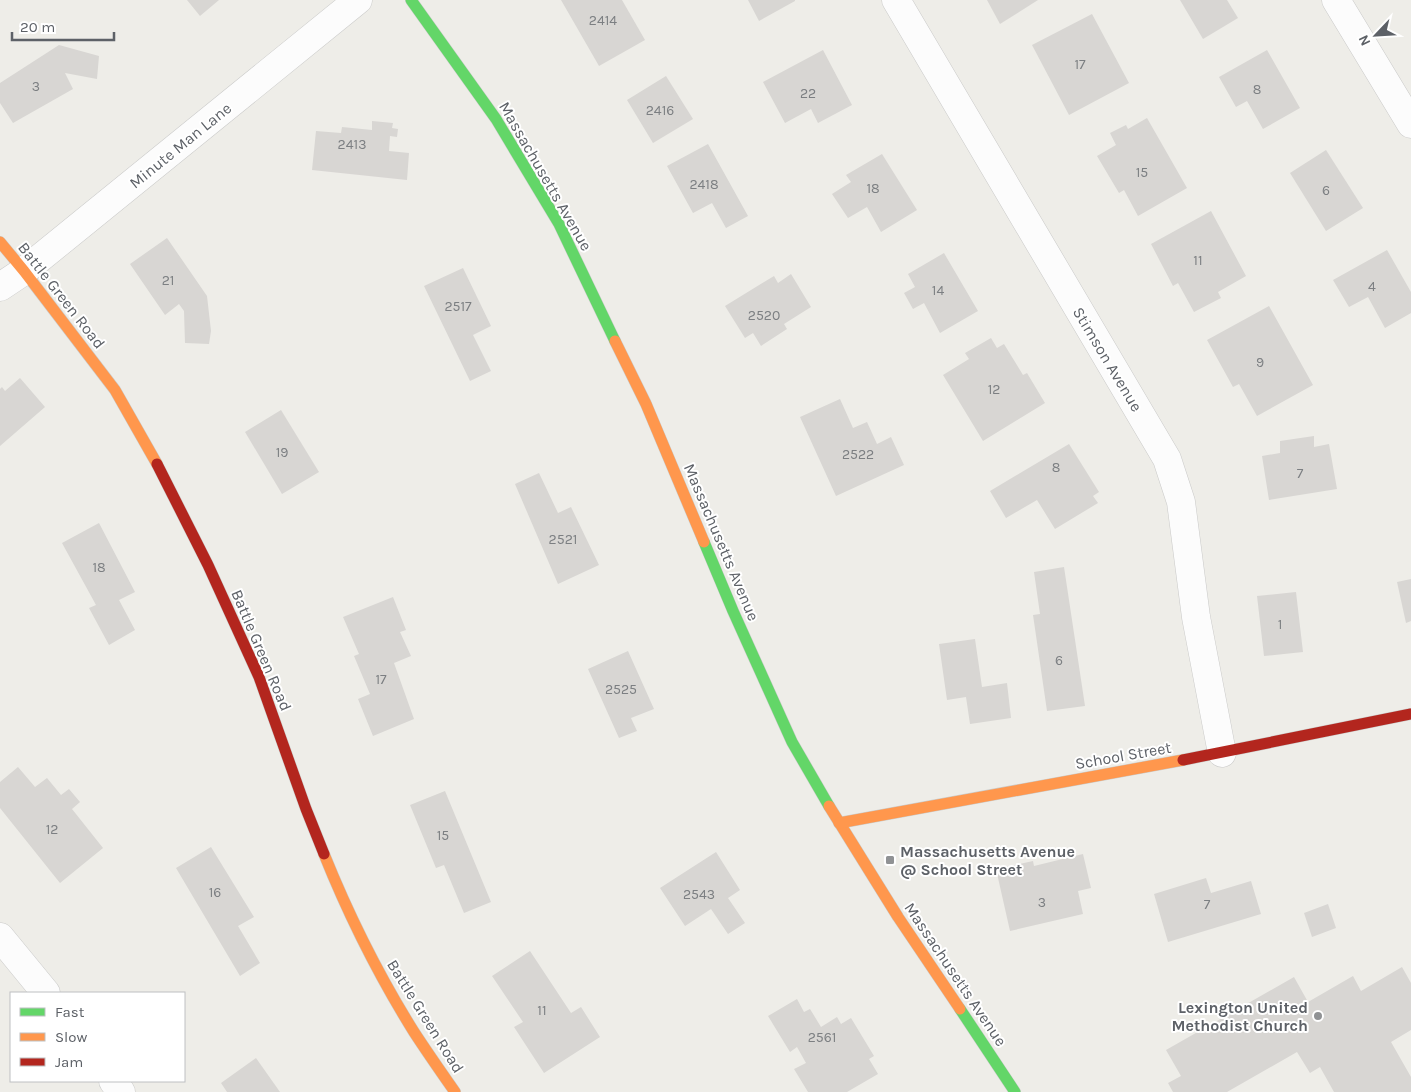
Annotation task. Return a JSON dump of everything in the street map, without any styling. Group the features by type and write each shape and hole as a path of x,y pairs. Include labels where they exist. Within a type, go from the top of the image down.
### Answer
{"street":[{"name":"Minute Man Lane","path":"0,287 24,271 358,0"},
{"name":"Massachusetts Avenue","path":"411,0 496,119 558,224 646,404 733,611 792,742 839,823 898,917 1015,1092"},
{"name":"Stimson Avenue","path":"896,0 1168,460 1180,502 1196,617 1222,753"},
{"path":"1336,0 1411,124"},
{"name":"Battle Green Road","path":"0,242 115,390 161,471 208,565 259,677 306,809 341,896 375,965 414,1032 455,1092"},
{"name":"School Street","path":"839,823 1222,753 1411,714"},
{"path":"0,937 45,992"}],"building":[{"path":"187,0 219,0 200,16"},
{"path":"561,0 622,0 645,40 599,66"},
{"path":"748,0 795,0 795,1 759,21"},
{"path":"987,0 1038,0 1000,24"},
{"path":"1180,0 1227,0 1238,18 1203,39"},
{"path":"1092,14 1129,83 1069,115 1032,45"},
{"path":"59,45 99,56 97,79 65,73 73,89 13,123 0,103 0,83"},
{"path":"823,50 852,105 818,123 811,109 785,123 763,82"},
{"path":"1267,50 1300,108 1263,129 1247,101 1236,107 1219,77"},
{"path":"666,76 693,119 653,143 627,100"},
{"path":"1147,118 1187,188 1138,216 1124,190 1119,193 1097,156 1116,145 1110,133 1126,125 1128,129"},
{"path":"372,121 393,123 392,128 398,129 397,137 390,136 389,151 409,153 407,180 312,170 316,131 341,133 342,127 372,130"},
{"path":"708,144 748,216 726,228 712,203 693,213 667,166"},
{"path":"1326,150 1363,208 1326,231 1290,173"},
{"path":"882,154 917,210 881,232 867,207 848,218 832,194 851,182 846,175"},
{"path":"1211,211 1246,276 1218,292 1221,298 1194,312 1178,283 1173,286 1151,244"},
{"path":"167,238 207,296 211,331 209,344 185,343 184,311 179,304 165,315 130,264"},
{"path":"1387,250 1411,292 1411,313 1385,328 1368,297 1349,307 1333,280"},
{"path":"944,253 978,311 940,333 924,303 913,309 904,293 915,287 908,274"},
{"path":"463,268 491,326 473,335 491,371 470,381 424,286"},
{"path":"791,274 811,307 784,324 787,329 761,346 753,333 745,338 725,306 774,276 778,283"},
{"path":"1269,306 1313,385 1257,416 1239,384 1233,387 1207,340"},
{"path":"991,338 997,348 1004,344 1023,375 1027,373 1045,403 983,441 943,375 969,359 965,353"},
{"path":"20,378 45,407 0,446 0,389 2,387 5,391"},
{"path":"840,399 853,428 867,422 877,444 891,437 904,465 836,496 800,417"},
{"path":"281,410 319,472 282,494 245,432"},
{"path":"1314,436 1314,447 1329,444 1337,489 1269,500 1262,456 1280,453 1280,441"},
{"path":"1069,444 1099,492 1093,496 1098,503 1055,529 1037,500 1006,518 990,491"},
{"path":"539,473 558,513 571,507 599,565 558,584 515,484"},
{"path":"99,523 135,592 119,600 135,630 109,645 89,608 96,605 62,543"},
{"path":"1064,567 1085,706 1047,711 1033,615 1040,614 1034,572"},
{"path":"1411,579 1411,621 1406,623 1397,582"},
{"path":"1296,592 1303,652 1264,656 1257,596"},
{"path":"393,597 406,630 400,632 411,656 394,663 414,719 373,736 358,699 370,694 354,656 359,654 343,617"},
{"path":"975,639 982,687 1007,683 1011,718 970,724 966,697 947,700 939,644"},
{"path":"628,651 654,709 631,718 637,731 619,738 588,669"},
{"path":"18,767 35,787 47,778 61,795 69,789 80,802 72,809 103,848 60,883 0,808 0,782"},
{"path":"445,791 491,902 464,913 444,865 436,868 410,805"},
{"path":"211,847 254,917 238,926 260,963 240,976 176,868"},
{"path":"716,852 740,890 728,898 745,923 728,934 711,909 685,926 660,888"},
{"path":"1083,854 1091,888 1078,891 1083,914 1010,931 996,869 1033,861 1034,866"},
{"path":"1206,878 1211,893 1251,881 1261,914 1168,942 1154,894"},
{"path":"1328,904 1336,928 1312,937 1304,913"},
{"path":"530,951 571,1013 581,1007 600,1037 544,1073 514,1027 523,1022 492,976"},
{"name":"Lexington United Methodist Church","path":"1402,967 1411,983 1411,1030 1391,1042 1411,1077 1411,1092 1334,1092 1320,1067 1310,1073 1297,1052 1227,1092 1173,1092 1168,1083 1181,1076 1166,1050 1294,977 1308,1002 1353,976 1361,991"},
{"path":"797,999 804,1012 810,1009 821,1027 837,1017 841,1024 851,1018 874,1056 869,1059 878,1074 847,1092 808,1092 794,1069 806,1063 797,1047 790,1052 768,1016"},
{"path":"256,1058 280,1092 227,1092 221,1083"}],"traffic: fast":[{"path":"411,0 496,119 559,224 615,341"},
{"path":"704,542 792,742 829,806"},
{"path":"960,1009 1015,1092"}],"traffic: slow":[{"path":"0,242 115,390 157,464"},
{"path":"615,341 646,404 704,542"},
{"path":"839,823 1183,760"},
{"path":"829,806 898,917 960,1009"},
{"path":"324,854 354,923 389,989 414,1032 455,1092"}],"traffic: jam":[{"path":"157,464 208,565 259,677 324,854"},
{"path":"1183,760 1411,714"}],"place":[{"name":"Massachusetts Avenue @ School Street","path":"890,860"},
{"name":"Lexington United Methodist Church","path":"1318,1016"}]}
